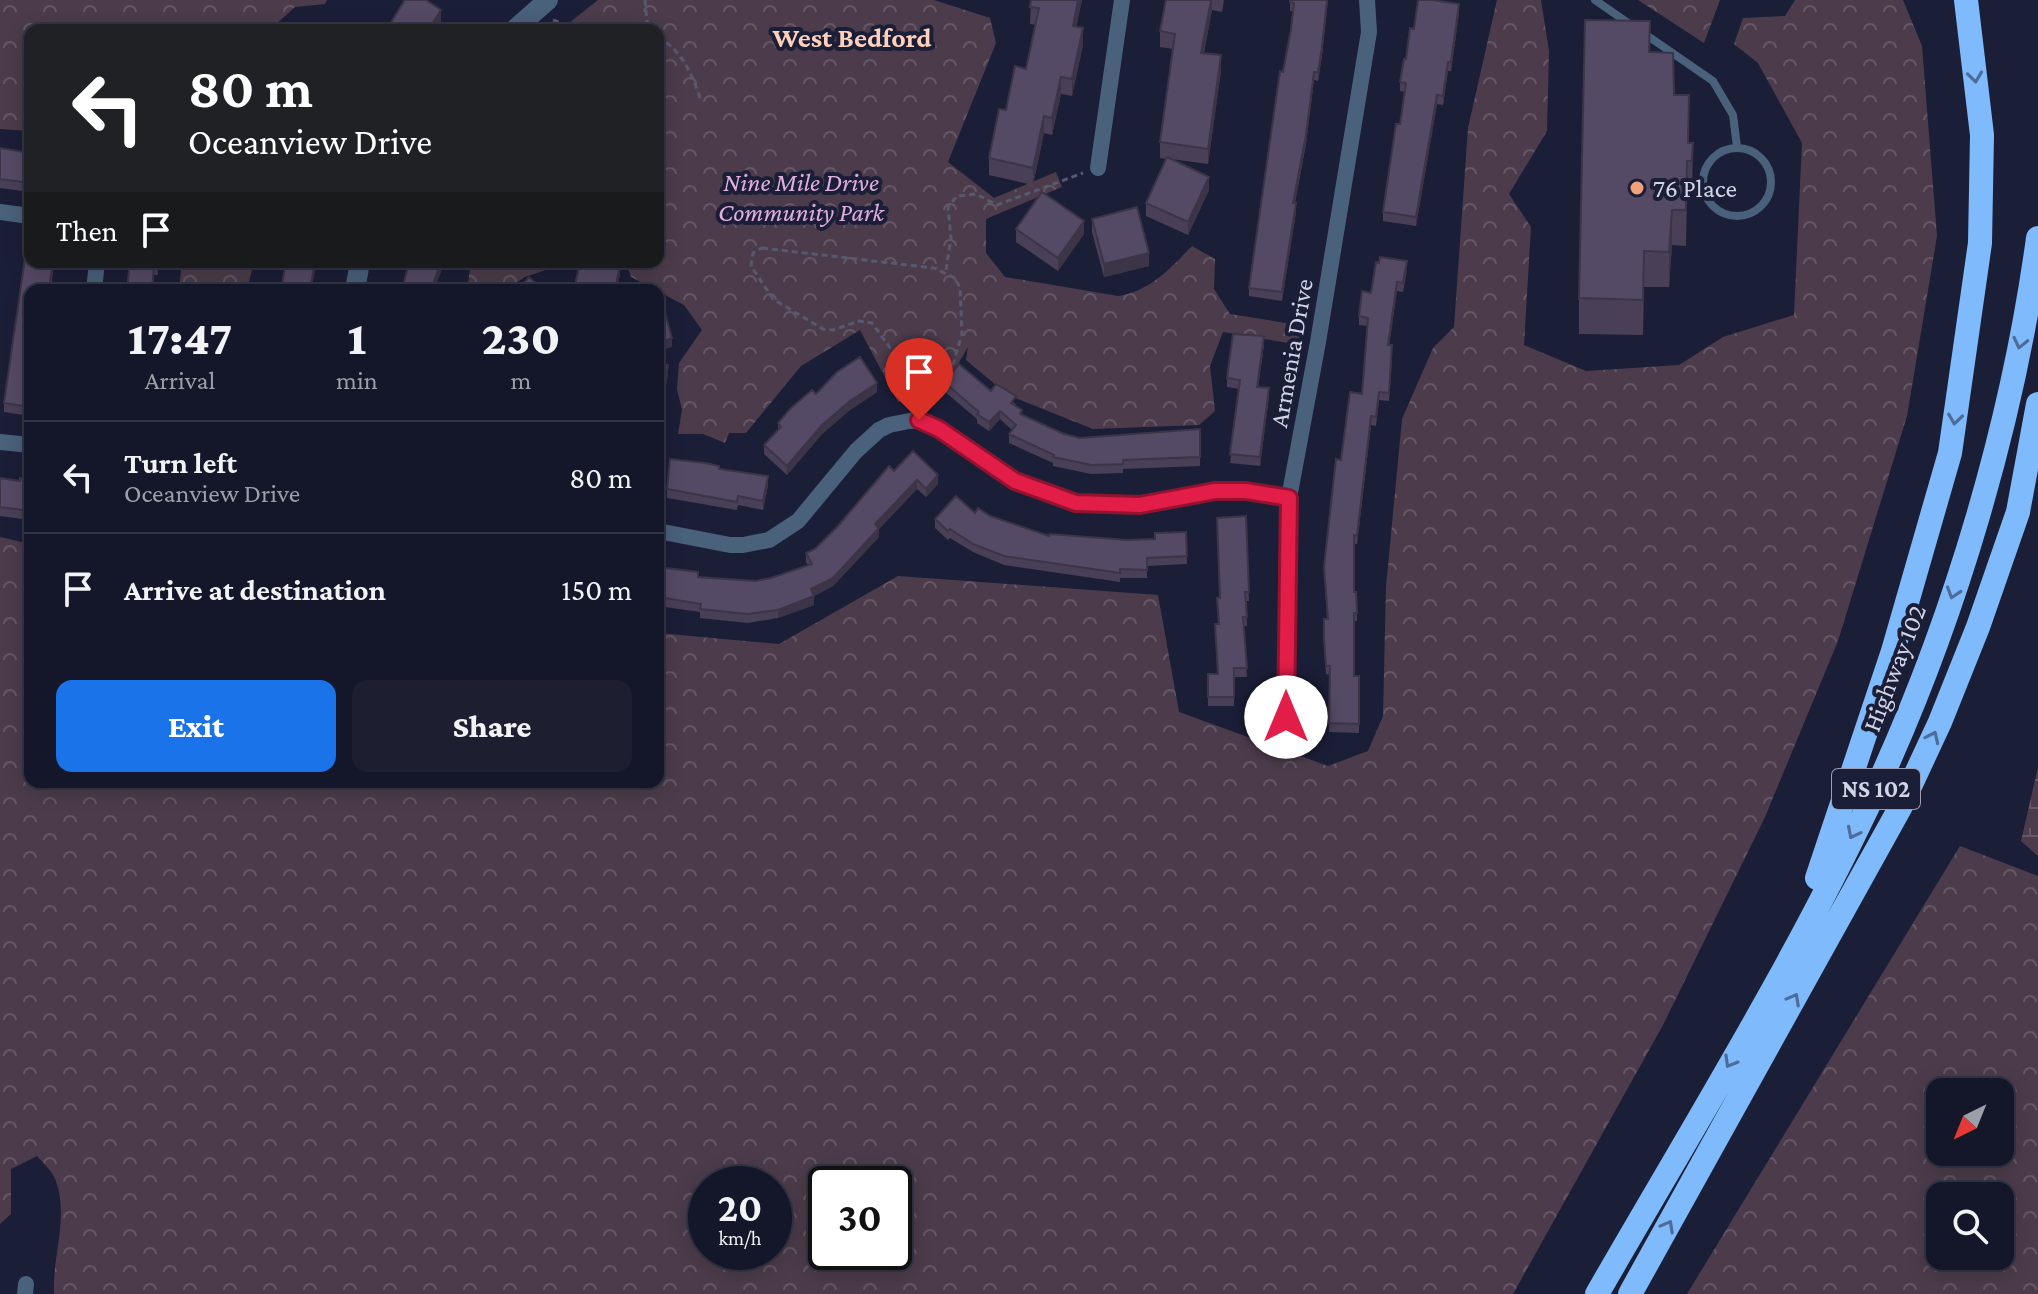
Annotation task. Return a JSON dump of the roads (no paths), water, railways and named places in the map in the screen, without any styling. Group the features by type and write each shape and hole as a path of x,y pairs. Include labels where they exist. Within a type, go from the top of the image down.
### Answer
{"highway":[{"path":"1790,959 1893,651 1950,453 1980,243 1982,135 1966,0"},
{"name":"Highway 102","path":"1597,1294 1790,959 1877,787 1916,696 1951,600 2001,427 2029,302 2038,238"},
{"name":"NS 102","path":"1630,1294 1900,808 1940,722 1978,627 2018,512 2038,404"},
{"path":"2018,512 2038,452"}],"street":[{"path":"1098,168 1122,0"},
{"name":"Armenia Drive","path":"1286,717 1289,498 1369,32 1367,0"},
{"path":"521,24 542,6"},
{"path":"0,212 24,215"},
{"path":"664,532 730,545 769,540 798,521 856,451 879,430 900,421 919,420 939,429 1015,481 1076,503 1140,505 1215,491 1246,491 1289,498"},
{"path":"0,442 24,444"}],"lane":[{"path":"1595,0 1713,81 1733,115 1737,147"},
{"path":"1737,147 1758,154 1765,162 1772,183 1764,203 1756,210 1736,216 1716,209 1704,191 1703,181 1705,170 1717,153 1737,147"}],"place":[{"name":"76 Place","path":"1637,188"}],"district":[{"name":"West Bedford","path":"852,37"}],"park label":[{"name":"Nine Mile Drive Community Park","path":"801,197"}]}
